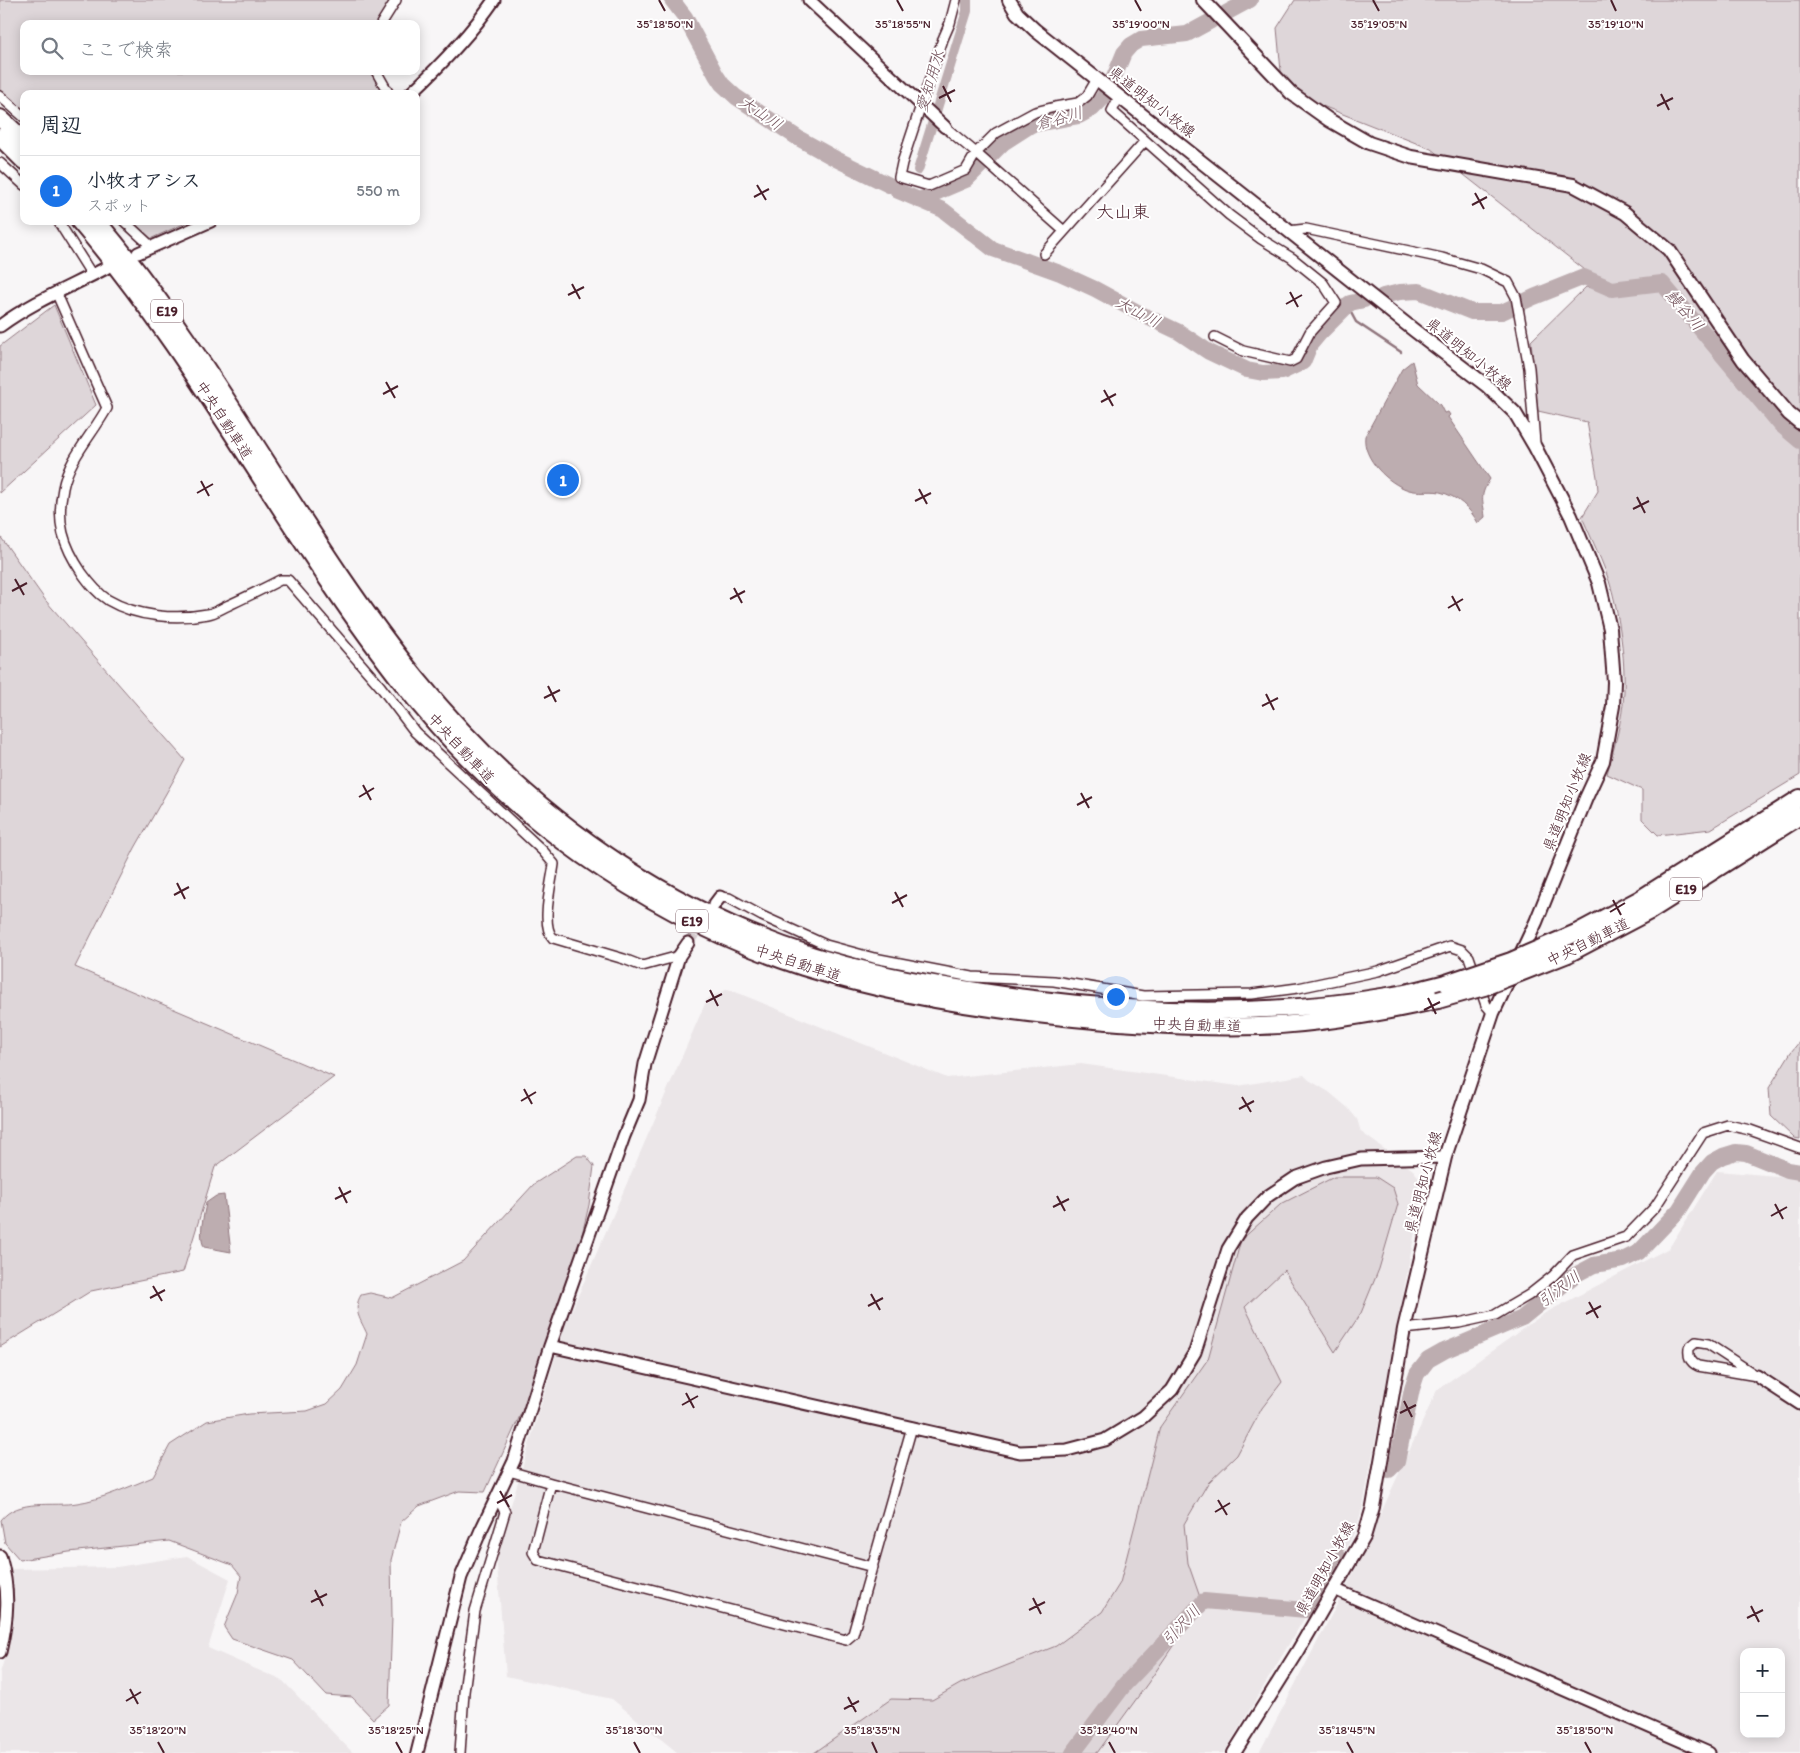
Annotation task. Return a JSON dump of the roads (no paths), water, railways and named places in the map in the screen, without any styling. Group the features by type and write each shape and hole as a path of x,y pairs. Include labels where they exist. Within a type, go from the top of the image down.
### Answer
{"highway":[{"path":"0,118 20,136"},
{"path":"0,137 20,157"},
{"name":"中央自動車道","path":"82,225 129,282 187,363 347,610 405,687 440,728 492,783 574,850 620,881 674,912 725,937 805,967 867,985 955,1003 1055,1016 1212,1026 1263,1026 1337,1019 1388,1011 1438,1000 1484,987 1568,954 1648,912 1800,816"},
{"name":"中央自動車道","path":"100,225 160,300 199,356 359,602 416,678 461,732 502,773 541,807 627,869 679,900 730,924 810,954 872,972 942,985 1068,1003 1209,1011 1263,1010 1333,1004 1390,996 1446,984 1576,933 1640,899 1800,798"}],"main road":[{"name":"県道明知小牧線","path":"1009,0 1018,13 1035,30 1487,386 1515,413 1571,516 1599,583 1610,629 1614,682 1613,706 1603,761 1536,922 1493,1013 1445,1157 1404,1329 1373,1508 1364,1537 1298,1651 1234,1753"},
{"path":"1203,0 1291,93 1329,120 1368,143 1411,157 1573,185 1625,213 1669,250 1743,360 1789,414 1800,423"}],"street":[{"path":"384,20 396,0"},
{"path":"414,90 442,63 482,18 494,0"},
{"path":"809,0 945,127 1064,231"},
{"path":"956,0 899,176 930,186 966,170 996,133 1036,112 1078,103 1100,82"},
{"path":"378,75 386,90"},
{"path":"0,96 20,114"},
{"path":"1118,96 1112,111 1229,215 1261,239 1292,258 1323,283 1336,304 1310,332 1296,359 1290,362 1243,351 1215,337"},
{"path":"1044,254 1144,141"},
{"path":"0,163 20,181"},
{"path":"61,225 92,275"},
{"path":"128,225 152,246"},
{"path":"138,253 202,225"},
{"path":"1288,231 1306,229 1368,241 1481,269 1508,282 1516,297 1529,368 1535,447"},
{"path":"0,326 16,314 56,292 106,268"},
{"path":"56,292 107,408 71,466 64,484 61,508 61,524 70,555 93,589 109,600 133,611 162,616 186,616 210,614 280,580 288,580 380,686 415,732 543,851 554,864 546,919 549,934 553,938 642,966 679,956"},
{"path":"717,901 729,898 762,916 826,945 874,958 972,977 1054,981 1143,996 1252,994 1298,988 1378,971 1450,946 1462,950 1469,957 1486,1004 1493,1013"},
{"path":"417,1753 461,1577 509,1471 550,1346 624,1136 639,1100 645,1064 679,956 688,943"},
{"path":"1404,1329 1459,1323 1495,1315 1529,1295 1552,1276 1573,1254 1626,1237 1655,1207 1703,1133 1728,1125 1750,1130 1800,1148"},
{"path":"550,1346 1020,1452 1067,1450 1105,1440 1143,1417 1172,1390 1195,1352 1228,1249 1247,1218 1268,1196 1295,1178 1326,1167 1361,1159 1445,1157"},
{"path":"1757,1376 1698,1366 1692,1363 1688,1356 1689,1348 1696,1342 1708,1344 1800,1404"},
{"path":"551,1483 533,1552 538,1560 846,1640 853,1634 912,1427"},
{"path":"509,1471 872,1567"},
{"path":"460,1753 464,1692 475,1611 505,1512 497,1496"},
{"path":"0,1556 6,1577 8,1599 0,1652"},
{"path":"1334,1589 1709,1753"}],"waterway":[{"name":"大山川","path":"672,0 685,17 716,75 722,84 736,97 798,138 889,185"},
{"name":"愛知用水","path":"918,170 967,11 967,0"},
{"name":"倉谷川","path":"1226,13 1250,0"},
{"name":"倉谷川","path":"919,200 966,180 1003,143 1031,125 1079,116 1092,109 1102,99 1112,82 1124,53 1131,45 1141,39 1187,34 1211,21"},
{"name":"大山川","path":"898,191 943,210 993,249 1060,273 1095,289 1179,332 1209,352 1247,370 1263,373 1282,372 1303,362 1310,345 1320,333 1350,303 1364,300"},
{"name":"鰻谷川","path":"1383,296 1400,292 1419,291 1472,312 1502,312 1584,277 1612,289 1662,283 1781,425 1800,441"},
{"path":"1346,307 1356,322 1401,352"},
{"name":"引沢川","path":"1389,1470 1397,1462 1412,1389 1417,1374 1428,1360 1444,1351 1522,1318 1575,1275 1594,1265 1623,1260 1639,1252 1679,1210 1703,1172 1712,1162 1723,1156 1736,1152 1746,1153 1788,1170 1800,1172"},
{"name":"引沢川","path":"1073,1753 1125,1684 1204,1601 1306,1610 1338,1556"}],"tunnel":[{"path":"688,943 704,919"}],"place":[{"name":"小牧オアシス","path":"563,480"}],"district":[{"name":"大山東","path":"1123,212"}]}
